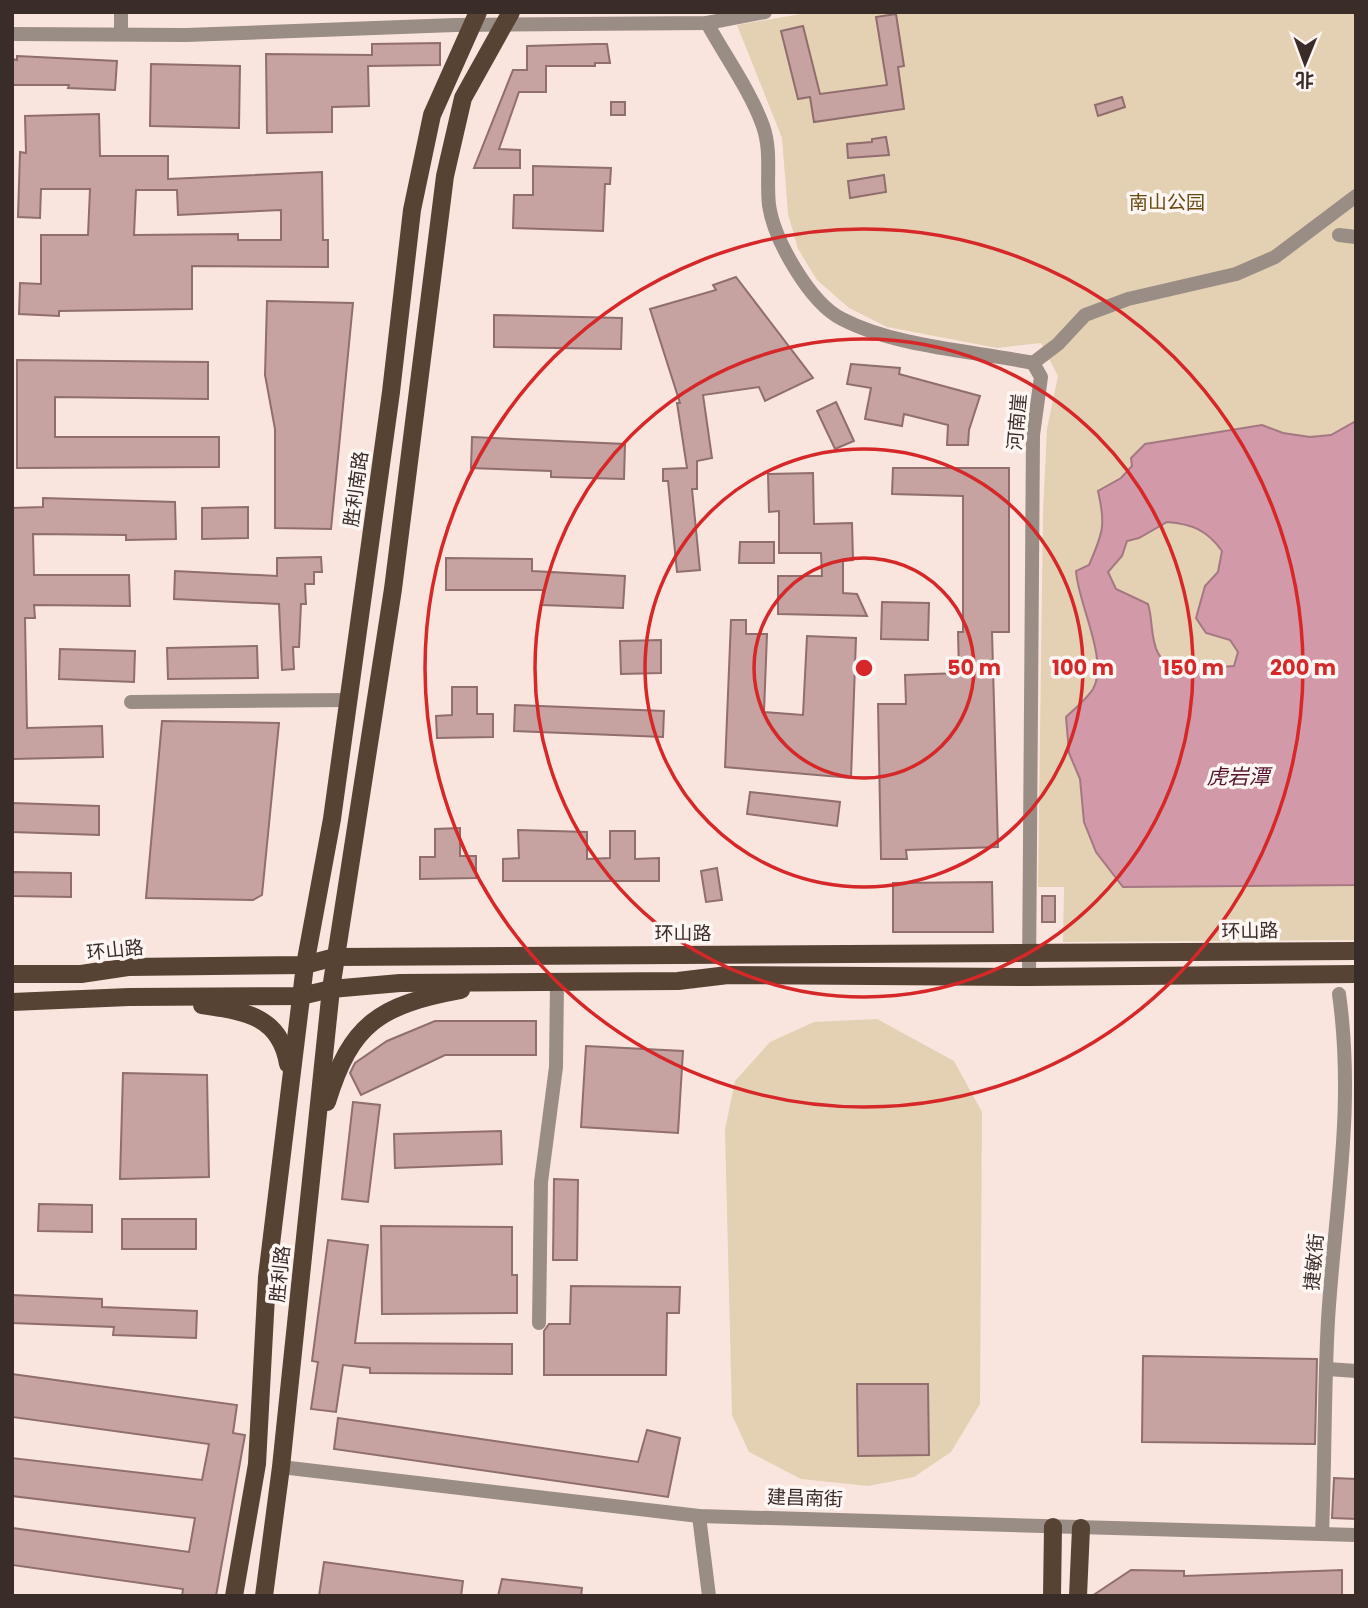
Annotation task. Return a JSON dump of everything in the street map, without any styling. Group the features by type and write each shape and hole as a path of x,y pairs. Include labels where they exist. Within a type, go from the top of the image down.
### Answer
{"main road":[{"name":"胜利南路","path":"305,965 332,819 421,162 432,115 474,19"},
{"path":"335,957 393,589 445,176 463,99 505,19"},
{"name":"环山路","path":"12,974 81,974 128,967 305,965 335,957 1356,951"},
{"path":"678,954 678,981"},
{"name":"胜利路","path":"264,1596 281,1467 335,957"},
{"name":"胜利路","path":"234,1596 257,1464 267,1277 305,965"},
{"path":"12,1002 146,997 301,996 331,989 400,983 678,981 728,975 1029,977 1356,974"},
{"path":"315,1142 338,1065 352,1040 373,1020 410,1003 457,990 514,982"},
{"path":"146,997 242,1011 263,1020 284,1045 290,1088"},
{"name":"建昌南街","path":"257,1464 281,1467"},
{"path":"1052,1596 1053,1527"},
{"path":"1078,1596 1081,1528"}],"street":[{"path":"121,12 121,34"},
{"path":"12,33 186,36 474,19 707,23 765,12"},
{"path":"707,23 763,126 770,163 769,206 792,264 808,288 839,318 878,334 1033,363 1058,344 1085,315 1128,299 1236,274 1275,257 1356,196"},
{"path":"1339,236 1356,237"},
{"name":"河南崖","path":"1029,977 1033,435 1041,377 1033,363"},
{"path":"131,702 348,700"},
{"path":"539,1324 541,1182 556,1067 557,982"},
{"name":"捷敏街","path":"1322,1534 1328,1321 1348,1089 1346,1045 1339,995"},
{"path":"1328,1369 1356,1371"},
{"name":"建昌南街","path":"281,1467 699,1516 1356,1535"},
{"path":"699,1516 709,1596"}],"green space":[{"name":"南山公园","path":"812,12 1356,12 1356,940 1063,942 1064,887 1038,887 1043,511 1047,429 1058,376 1041,343 997,348 887,327 849,308 817,280 798,249 788,214 782,138 737,25"},
{"path":"877,1019 954,1061 982,1112 980,1404 951,1452 914,1477 868,1486 801,1479 749,1452 732,1415 725,1130 735,1081 770,1042 814,1022"}],"water":[{"name":"虎岩潭","path":"1356,421 1356,885 1123,887 1096,852 1084,822 1080,779 1069,753 1066,717 1090,693 1097,677 1095,648 1076,571 1089,565 1100,536 1102,512 1098,491 1121,478 1132,466 1131,458 1145,444 1262,425 1283,433 1310,437 1331,435","holes":["1167,522 1205,533 1222,551 1218,572 1205,586 1196,618 1206,633 1230,640 1238,652 1234,666 1193,670 1173,667 1155,647 1148,604 1116,589 1108,572 1122,556 1127,541 1139,538"]}],"building":[{"path":"896,14 904,66 898,67 904,109 814,122 810,97 798,99 781,31 803,26 820,94 887,85 876,17"},
{"path":"440,43 440,65 368,66 369,106 332,107 332,132 267,133 266,54 372,55 372,44"},
{"path":"607,44 610,63 595,63 595,66 546,66 546,92 519,92 499,149 520,150 520,168 474,168 513,70 527,70 527,46"},
{"path":"17,56 117,61 115,90 68,88 69,85 12,85 12,59 17,60"},
{"path":"151,64 240,66 239,128 150,126"},
{"path":"1122,97 1125,107 1098,116 1095,105"},
{"path":"611,102 625,102 625,115 611,115"},
{"path":"99,114 100,156 168,156 168,179 322,172 323,240 328,240 328,267 192,266 192,309 59,311 59,316 19,314 20,283 41,284 41,235 88,235 90,189 41,189 40,218 18,217 20,152 26,153 25,116","holes":["136,190 177,190 178,215 281,210 281,240 238,240 238,234 134,235"]},
{"path":"886,137 889,155 848,158 847,144 872,142 872,139"},
{"path":"533,166 611,168 610,184 605,184 603,231 513,228 514,195 533,195"},
{"path":"884,175 886,192 850,198 848,181"},
{"path":"736,277 813,378 765,401 759,387 703,395 712,458 697,461 697,489 692,489 700,570 677,572 668,481 663,481 663,469 687,468 677,403 680,403 650,309 716,290 713,285"},
{"path":"267,301 353,303 331,529 275,528 275,429 265,375"},
{"path":"494,315 622,318 621,349 494,347"},
{"path":"17,360 208,362 208,399 55,397 55,437 219,437 219,467 17,468"},
{"path":"851,364 900,368 899,374 980,396 969,430 968,445 947,445 948,425 904,414 902,426 865,419 871,388 847,384"},
{"path":"836,402 854,441 835,449 817,411"},
{"path":"472,437 625,444 624,479 551,477 551,471 471,468"},
{"path":"893,468 1009,468 1009,632 992,632 998,847 906,850 907,859 881,859 878,704 906,704 905,675 959,673 958,632 963,632 963,496 892,494"},
{"path":"813,473 814,524 852,523 853,560 843,561 843,593 857,594 867,616 778,614 778,576 822,576 821,553 779,553 779,511 769,512 768,474"},
{"path":"43,498 175,502 176,539 126,540 126,535 33,534 34,575 129,575 130,606 34,605 35,618 25,618 27,728 102,726 103,757 13,759 12,508 43,507"},
{"path":"248,507 248,538 202,539 202,508"},
{"path":"740,542 774,542 774,563 739,563"},
{"path":"321,557 322,572 314,572 314,584 305,584 306,604 301,604 299,647 293,647 294,669 282,670 279,604 174,599 175,571 277,576 277,558"},
{"path":"446,558 532,559 532,571 625,576 623,608 542,605 543,590 446,590"},
{"path":"882,602 929,603 928,640 881,639"},
{"path":"731,620 746,620 746,634 767,634 764,712 803,715 807,636 856,638 851,778 725,767"},
{"path":"661,640 661,673 621,674 620,641"},
{"path":"257,646 258,678 168,679 167,648"},
{"path":"60,649 135,651 134,682 59,679"},
{"path":"452,687 477,687 477,714 493,714 493,737 437,738 436,716 452,715"},
{"path":"515,705 664,711 663,737 514,731"},
{"path":"162,721 279,723 262,895 253,900 146,898"},
{"path":"750,792 840,802 837,826 747,814"},
{"path":"12,803 99,806 99,835 12,832"},
{"path":"460,828 460,856 476,856 476,878 420,879 420,857 435,857 435,829"},
{"path":"518,830 587,832 587,859 610,858 610,831 635,831 635,859 659,858 659,881 503,881 503,859 519,858"},
{"path":"717,868 722,900 706,902 701,871"},
{"path":"12,872 71,873 71,897 12,896"},
{"path":"992,882 993,932 893,932 893,883"},
{"path":"1042,896 1055,896 1055,922 1042,922"},
{"path":"435,1021 536,1021 536,1055 445,1055 361,1095 350,1073 355,1063 387,1041"},
{"path":"586,1046 683,1051 678,1133 581,1127"},
{"path":"123,1073 207,1075 209,1177 120,1179"},
{"path":"353,1102 380,1105 368,1202 342,1199"},
{"path":"501,1131 502,1164 395,1168 394,1134"},
{"path":"554,1179 578,1180 577,1260 553,1260"},
{"path":"39,1204 92,1205 92,1232 38,1231"},
{"path":"122,1219 196,1219 196,1249 122,1249"},
{"path":"381,1226 512,1227 512,1275 517,1275 517,1313 382,1314"},
{"path":"328,1240 368,1245 355,1343 512,1344 512,1374 370,1373 370,1368 343,1365 336,1412 311,1409 318,1362 312,1361"},
{"path":"571,1286 680,1287 679,1313 667,1313 666,1375 544,1375 544,1331 549,1324 570,1324"},
{"path":"12,1295 102,1299 102,1307 197,1311 196,1338 113,1335 114,1327 12,1323"},
{"path":"1143,1356 1317,1359 1315,1444 1142,1442"},
{"path":"12,1374 237,1405 233,1433 245,1435 216,1596 182,1596 183,1589 12,1565 12,1528 189,1552 195,1518 12,1496 12,1458 202,1480 209,1444 12,1417"},
{"path":"857,1384 928,1384 929,1455 858,1456"},
{"path":"338,1418 638,1462 647,1430 680,1438 668,1497 334,1449"},
{"path":"1334,1478 1356,1479 1356,1519 1332,1518"},
{"path":"324,1562 463,1581 461,1596 319,1596"},
{"path":"1131,1570 1184,1571 1184,1576 1342,1570 1342,1596 1092,1596"},
{"path":"502,1579 582,1588 581,1596 498,1596"}]}
